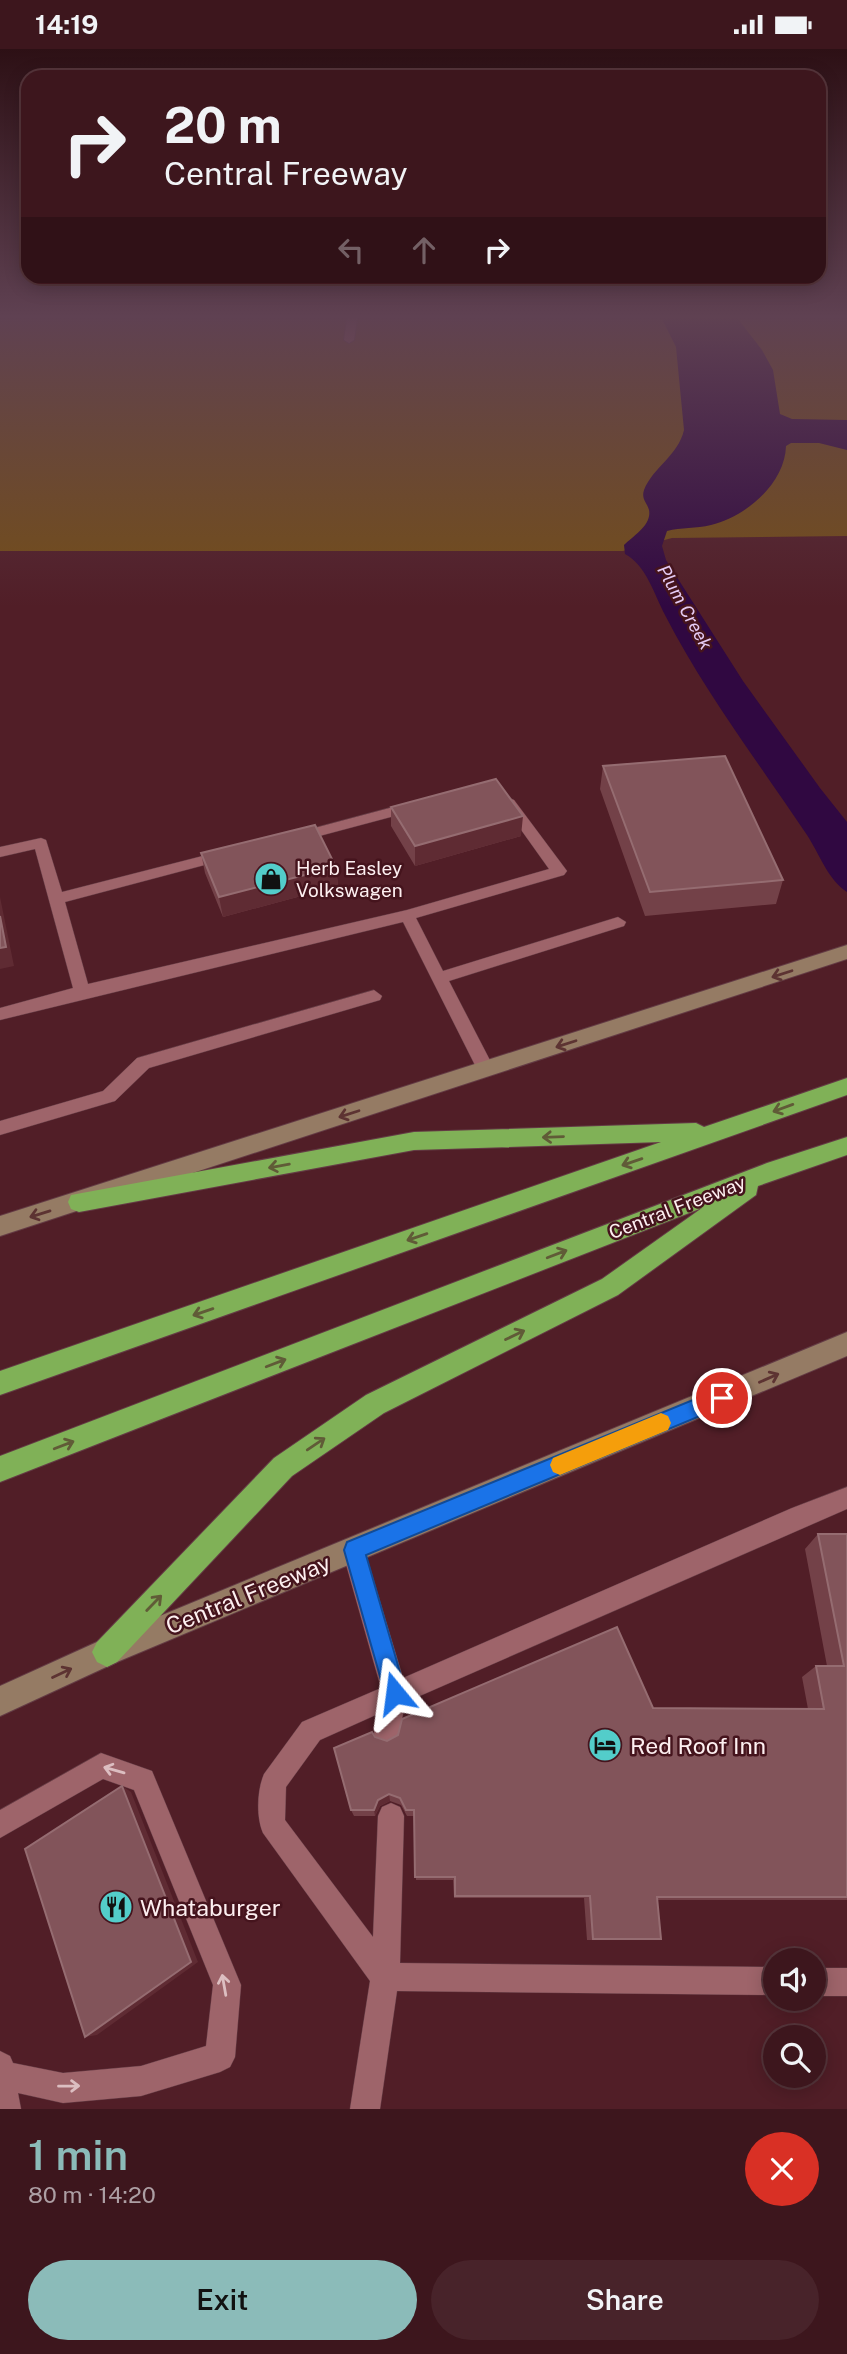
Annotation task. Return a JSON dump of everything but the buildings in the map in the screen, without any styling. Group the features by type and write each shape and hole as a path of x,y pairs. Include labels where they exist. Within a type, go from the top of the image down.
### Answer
{"highway":[{"path":"0,1383 847,1086"},
{"path":"79,1202 414,1142 720,1131"},
{"name":"Central Freeway","path":"0,1469 775,1170 847,1146"},
{"path":"107,1652 283,1467 375,1404 610,1287 775,1170"}],"main road":[{"path":"0,1226 847,953"},
{"name":"Central Freeway","path":"0,1701 107,1652 847,1344"}],"lane":[{"path":"0,1014 407,915 559,871 496,786"},
{"path":"283,841 429,803"},
{"path":"0,852 41,843 82,992"},
{"path":"57,899 243,851"},
{"path":"407,915 486,1070"},
{"path":"439,978 618,922"},
{"path":"0,1128 109,1096 144,1063 374,996"},
{"path":"385,1977 272,1823 273,1783 311,1731 800,1516 847,1498"},
{"path":"354,1550 395,1693 387,1734"},
{"path":"0,1825 101,1766 143,1780 227,1985 220,2057 141,2081 63,2088 1,2072 6,2109"},
{"path":"365,2109 385,1977 391,1815"},
{"path":"385,1977 763,1981"},
{"path":"826,1982 847,1982"}],"shaded area":[{"path":"0,415 847,415 847,536 672,538 623,551 0,551"}],"water":[{"name":"Plum Creek","path":"683,415 783,415 792,419 847,420 847,450 819,443 791,443 786,446 784,460 771,486 749,507 711,525 667,531 662,546 666,560 743,681 847,822 847,892 829,873 807,835 715,700 681,644 639,565 625,554 624,545 648,521 649,510 643,496 644,490 676,447 684,430"}],"slow traffic":[{"path":"560,1465 661,1423"}],"place":[{"name":"Herb Easley Volkswagen","path":"271,879"},
{"name":"Red Roof Inn","path":"605,1745"},
{"name":"Whataburger","path":"116,1907"}],"route":[{"path":"395,1693 354,1550 722,1398"}]}
